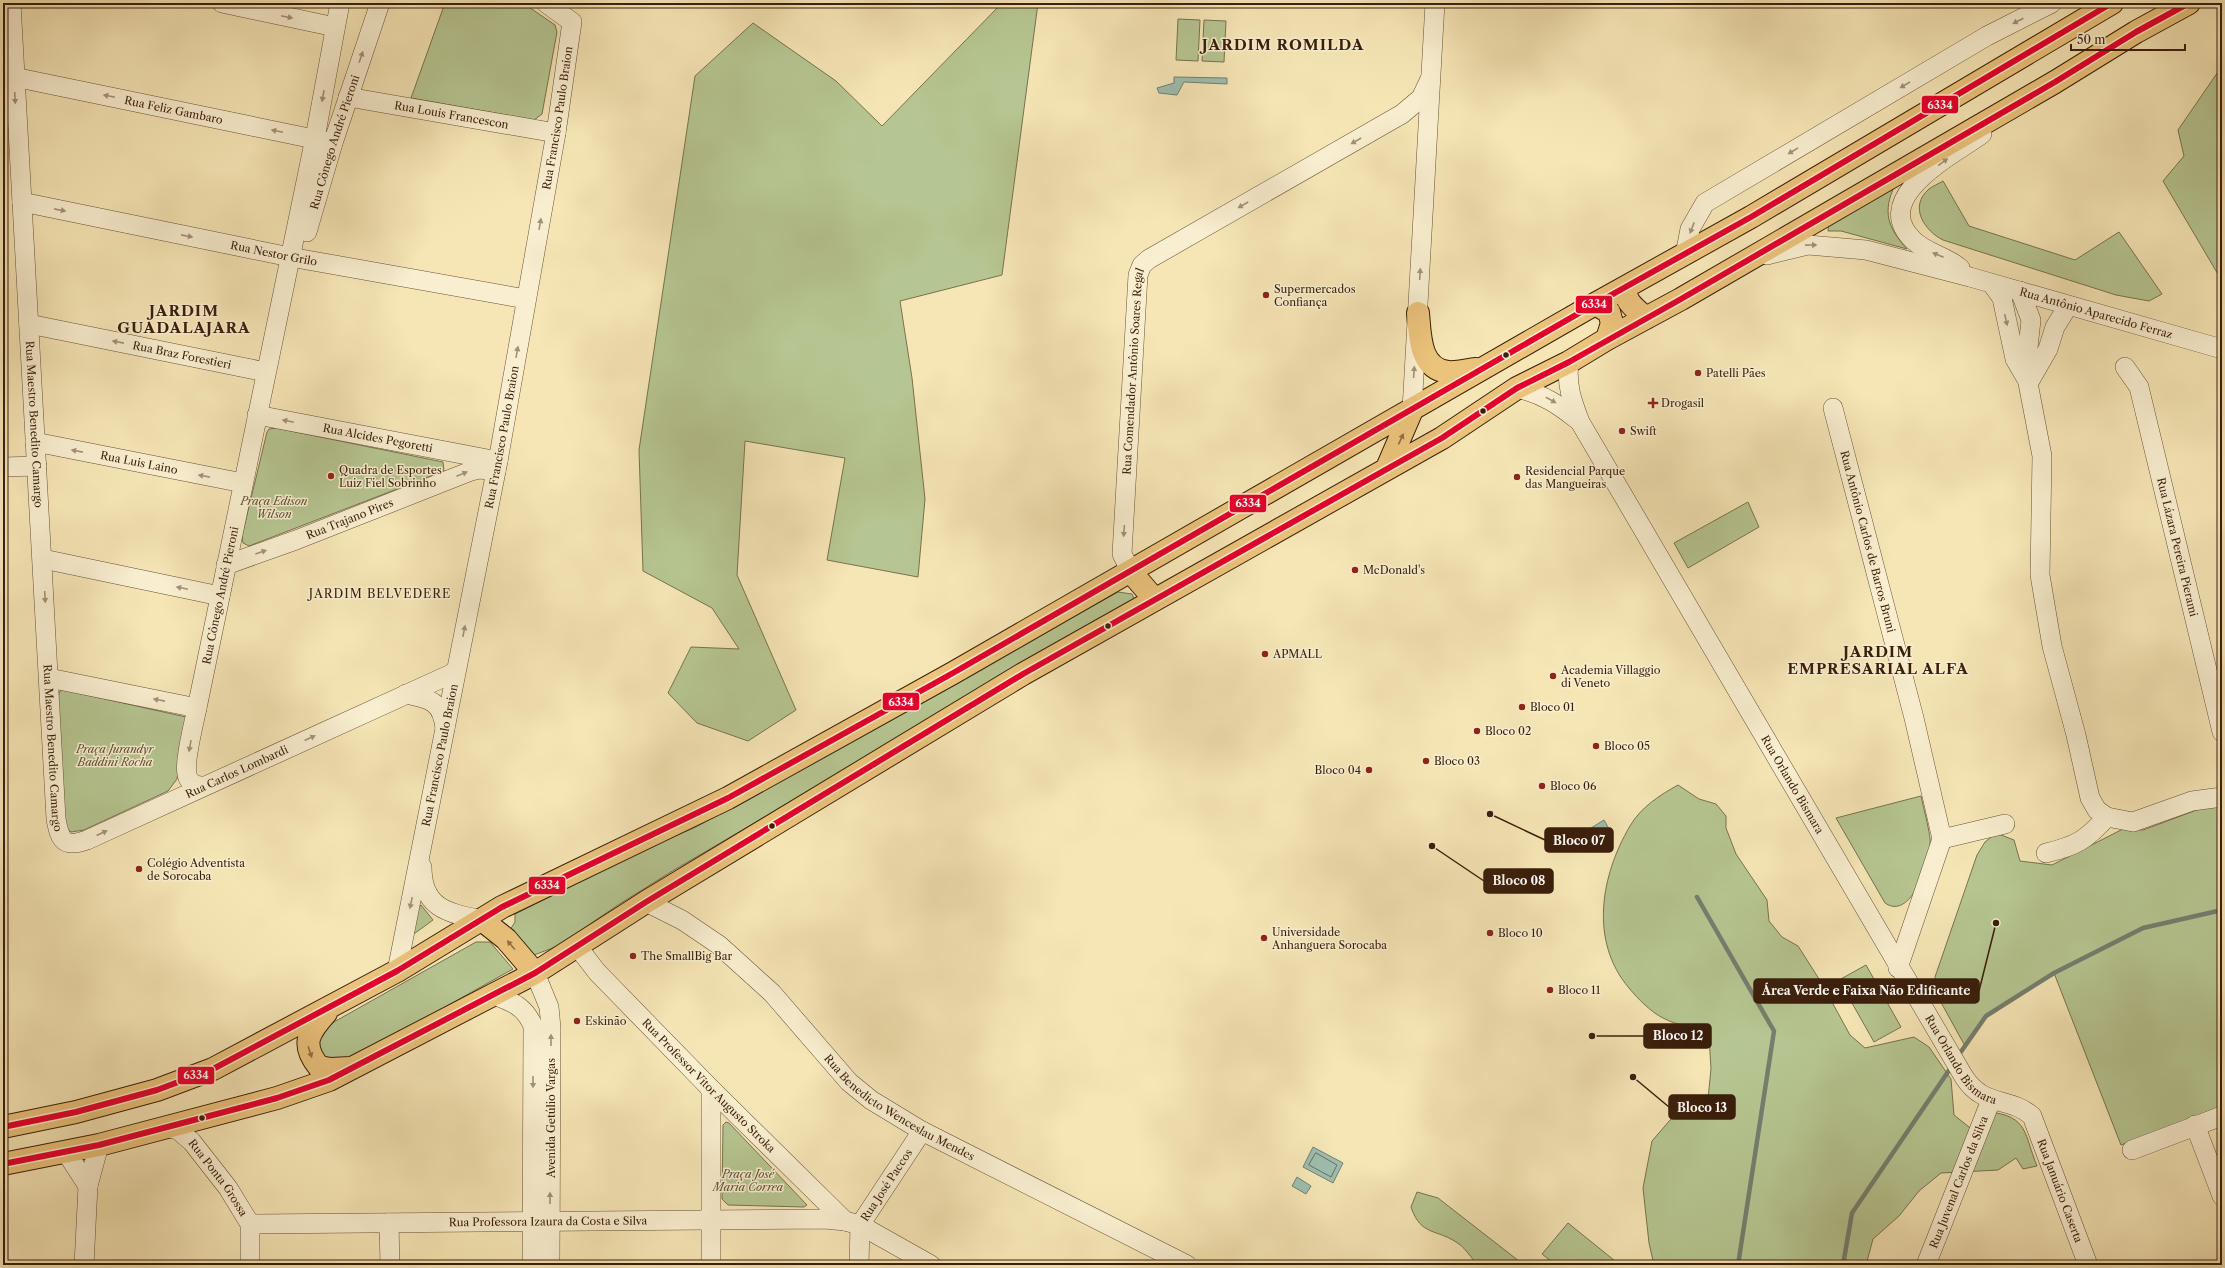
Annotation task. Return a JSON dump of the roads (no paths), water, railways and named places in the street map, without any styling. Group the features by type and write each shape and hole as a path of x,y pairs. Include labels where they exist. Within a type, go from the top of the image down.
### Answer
{"main road":[{"path":"3,1127 76,1112 157,1090 213,1069 331,1008 397,971 502,907 728,798 1131,572 1483,368 1685,255 2112,3"},
{"path":"3,1164 99,1145 277,1098 329,1080 357,1067 535,974 646,902 1023,674 1442,438 1517,388 1569,362 2055,82 2166,9 2189,3"},
{"path":"1626,287 1624,292 1628,302 1646,318"},
{"path":"1595,304 1609,312 1612,323 1607,339"},
{"path":"1418,313 1424,354 1434,366 1448,372 1483,368"},
{"path":"1387,468 1412,410"},
{"path":"1131,572 1155,600"},
{"path":"482,920 506,939 535,974"},
{"path":"331,1008 313,1028 307,1043 310,1056 318,1067 331,1069 357,1067"}],"street":[{"name":"Rua Maestro Benedito Camargo","path":"11,3 35,442 43,558 56,819 60,837 65,842"},
{"path":"222,3 335,27"},
{"name":"Rua Cônego André Pieroni","path":"202,786 196,786 190,782 186,769 197,708 285,278 294,258 324,141 335,27 340,3"},
{"name":"Rua Cônego André Pieroni","path":"324,141 348,97 380,3"},
{"name":"Rua Francisco Paulo Braion","path":"397,971 446,732 456,670 497,466 556,132 572,22 546,3"},
{"path":"1412,410 1435,3"},
{"path":"1685,255 1690,229 1705,203 1987,36 2052,3"},
{"name":"Rua Feliz Gambaro","path":"14,77 324,141"},
{"name":"Rua Comendador Antônio Soares Regal","path":"1131,572 1122,554 1138,275 1142,265 1148,259 1390,122 1408,110 1421,98 1430,80"},
{"name":"Rua Antônio Aparecido Ferraz","path":"1970,277 1950,260 1920,246 1912,239 1902,223 1900,213 1904,197 1916,182 2055,82"},
{"name":"Rua Louis Francescon","path":"348,97 556,132"},
{"path":"1390,122 1404,121 1416,125 1424,137 1426,151"},
{"name":"Rua Nestor Grilo","path":"22,202 294,258 526,299"},
{"name":"Rua Antônio Aparecido Ferraz","path":"1746,260 1794,247 1808,245 1835,246 1866,250 1970,277 2222,349"},
{"path":"1992,284 2002,298 2015,359 2028,383"},
{"path":"2020,291 2031,320 2028,348 2028,383 2042,456 2040,574 2052,646 2076,735 2090,798 2097,810 2107,817 2133,822 2192,800 2222,797"},
{"path":"2028,383 2038,350 2062,304"},
{"name":"Rua Braz Forestieri","path":"29,324 266,372"},
{"name":"Rua Orlando Bismara","path":"1569,362 1569,394 1580,422 1898,968 1964,1077 1971,1088 1991,1100 2024,1109 2032,1116"},
{"name":"Rua Lázara Pereira Pierami","path":"2125,367 2139,387 2222,732"},
{"name":"Rua Orlando Bismara","path":"1517,388 1536,392 1555,402 1580,422"},
{"name":"Rua Antônio Carlos de Barros Bruni","path":"1834,408 1912,711 1942,839"},
{"name":"Rua Alcides Pegoretti","path":"257,415 497,466"},
{"name":"Rua Luis Laino","path":"35,442 243,483"},
{"path":"3,467 37,466"},
{"name":"Rua Trajano Pires","path":"226,565 296,540 471,471 497,466"},
{"path":"43,558 220,596"},
{"name":"Rua Carlos Lombardi","path":"65,842 75,844 87,840 456,670"},
{"path":"49,678 197,708"},
{"path":"406,694 424,697 441,709 446,732"},
{"path":"2046,854 2071,847 2093,833 2107,817"},
{"path":"1898,968 1913,928 1942,839 2005,824"},
{"name":"Rua Francisco Paulo Braion","path":"422,852 424,885 435,904 450,913 482,920"},
{"name":"Rua Benedicto Wenceslau Mendes","path":"646,902 682,920 719,945 772,993 850,1082 871,1100 922,1131 1187,1265"},
{"path":"1878,933 1907,933 1913,928"},
{"name":"Rua Professor Vitor Augusto Stroka","path":"577,946 597,972 711,1089 853,1223 931,1265"},
{"name":"Avenida Getúlio Vargas","path":"532,1265 541,1222 551,1028 549,1007 535,974"},
{"name":"Avenida Getúlio Vargas","path":"494,995 512,1002 522,1008 533,1026 541,1222 550,1265"},
{"path":"711,1089 711,1265"},
{"name":"Rua Juvenal Carlos da Silva","path":"1926,1265 1991,1100"},
{"name":"Rua Januário Caserta","path":"2032,1116 2087,1265"},
{"path":"2132,1150 2222,1116"},
{"path":"2196,1125 2222,1196"},
{"name":"Rua Ponta Grossa","path":"167,1127 185,1135 196,1146 228,1188 250,1224 250,1265"},
{"name":"Rua José Paccos","path":"859,1265 853,1223 922,1131"},
{"path":"84,1265 88,1186 99,1145"},
{"path":"66,1152 88,1186"},
{"name":"Rua Professora Izaura da Costa e Silva","path":"250,1224 825,1219 853,1223"},
{"path":"390,1223 390,1265"}],"water":[{"path":"1174,77 1227,78 1227,84 1184,82 1177,95 1159,93 1157,88 1174,83"},
{"path":"1604,820 1613,836 1601,848 1591,828"},
{"path":"1313,1147 1343,1163 1333,1183 1303,1167"},
{"path":"1297,1177 1311,1186 1306,1194 1292,1186"}],"waterway":[{"path":"1697,897 1774,1031 1738,1265"},
{"path":"1958,1056 1986,1016 2054,973 2143,928 2222,910"},
{"path":"1843,1265 1852,1213 1952,1066"}],"place":[{"name":"Supermercados Confiança","path":"1266,295"},
{"name":"Patelli Pães","path":"1698,373"},
{"name":"Drogasil","path":"1653,403"},
{"name":"Swift","path":"1622,431"},
{"name":"Quadra de Esportes Luiz Fiel Sobrinho","path":"331,476"},
{"name":"Residencial Parque das Mangueiras","path":"1517,477"},
{"name":"McDonald's","path":"1355,570"},
{"name":"APMALL","path":"1265,654"},
{"name":"Academia Villaggio di Veneto","path":"1553,676"},
{"name":"Bloco 01","path":"1522,707"},
{"name":"Bloco 02","path":"1477,731"},
{"name":"Bloco 05","path":"1596,746"},
{"name":"Bloco 03","path":"1426,761"},
{"name":"Bloco 04","path":"1369,770"},
{"name":"Bloco 06","path":"1542,786"},
{"name":"Bloco 07","path":"1490,814"},
{"name":"Bloco 08","path":"1432,846"},
{"name":"Colégio Adventista de Sorocaba","path":"139,869"},
{"name":"Área Verde e Faixa Não Edificante","path":"1996,923"},
{"name":"Bloco 10","path":"1490,933"},
{"name":"Universidade Anhanguera Sorocaba","path":"1264,938"},
{"name":"The SmallBig Bar","path":"633,956"},
{"name":"Bloco 11","path":"1550,990"},
{"name":"Eskinão","path":"577,1021"},
{"name":"Bloco 12","path":"1592,1036"},
{"name":"Bloco 13","path":"1633,1077"}],"district":[{"name":"JARDIM ROMILDA","path":"1283,44"},
{"name":"JARDIM GUADALAJARA","path":"184,318"},
{"name":"JARDIM BELVEDERE","path":"380,593"},
{"name":"JARDIM EMPRESARIAL ALFA","path":"1878,660"}],"park label":[{"name":"Praça Edison Wilson","path":"274,507"},
{"name":"Praça Jurandyr Baddini Rocha","path":"115,755"},
{"name":"Praça José Maria Correa","path":"748,1180"}]}
